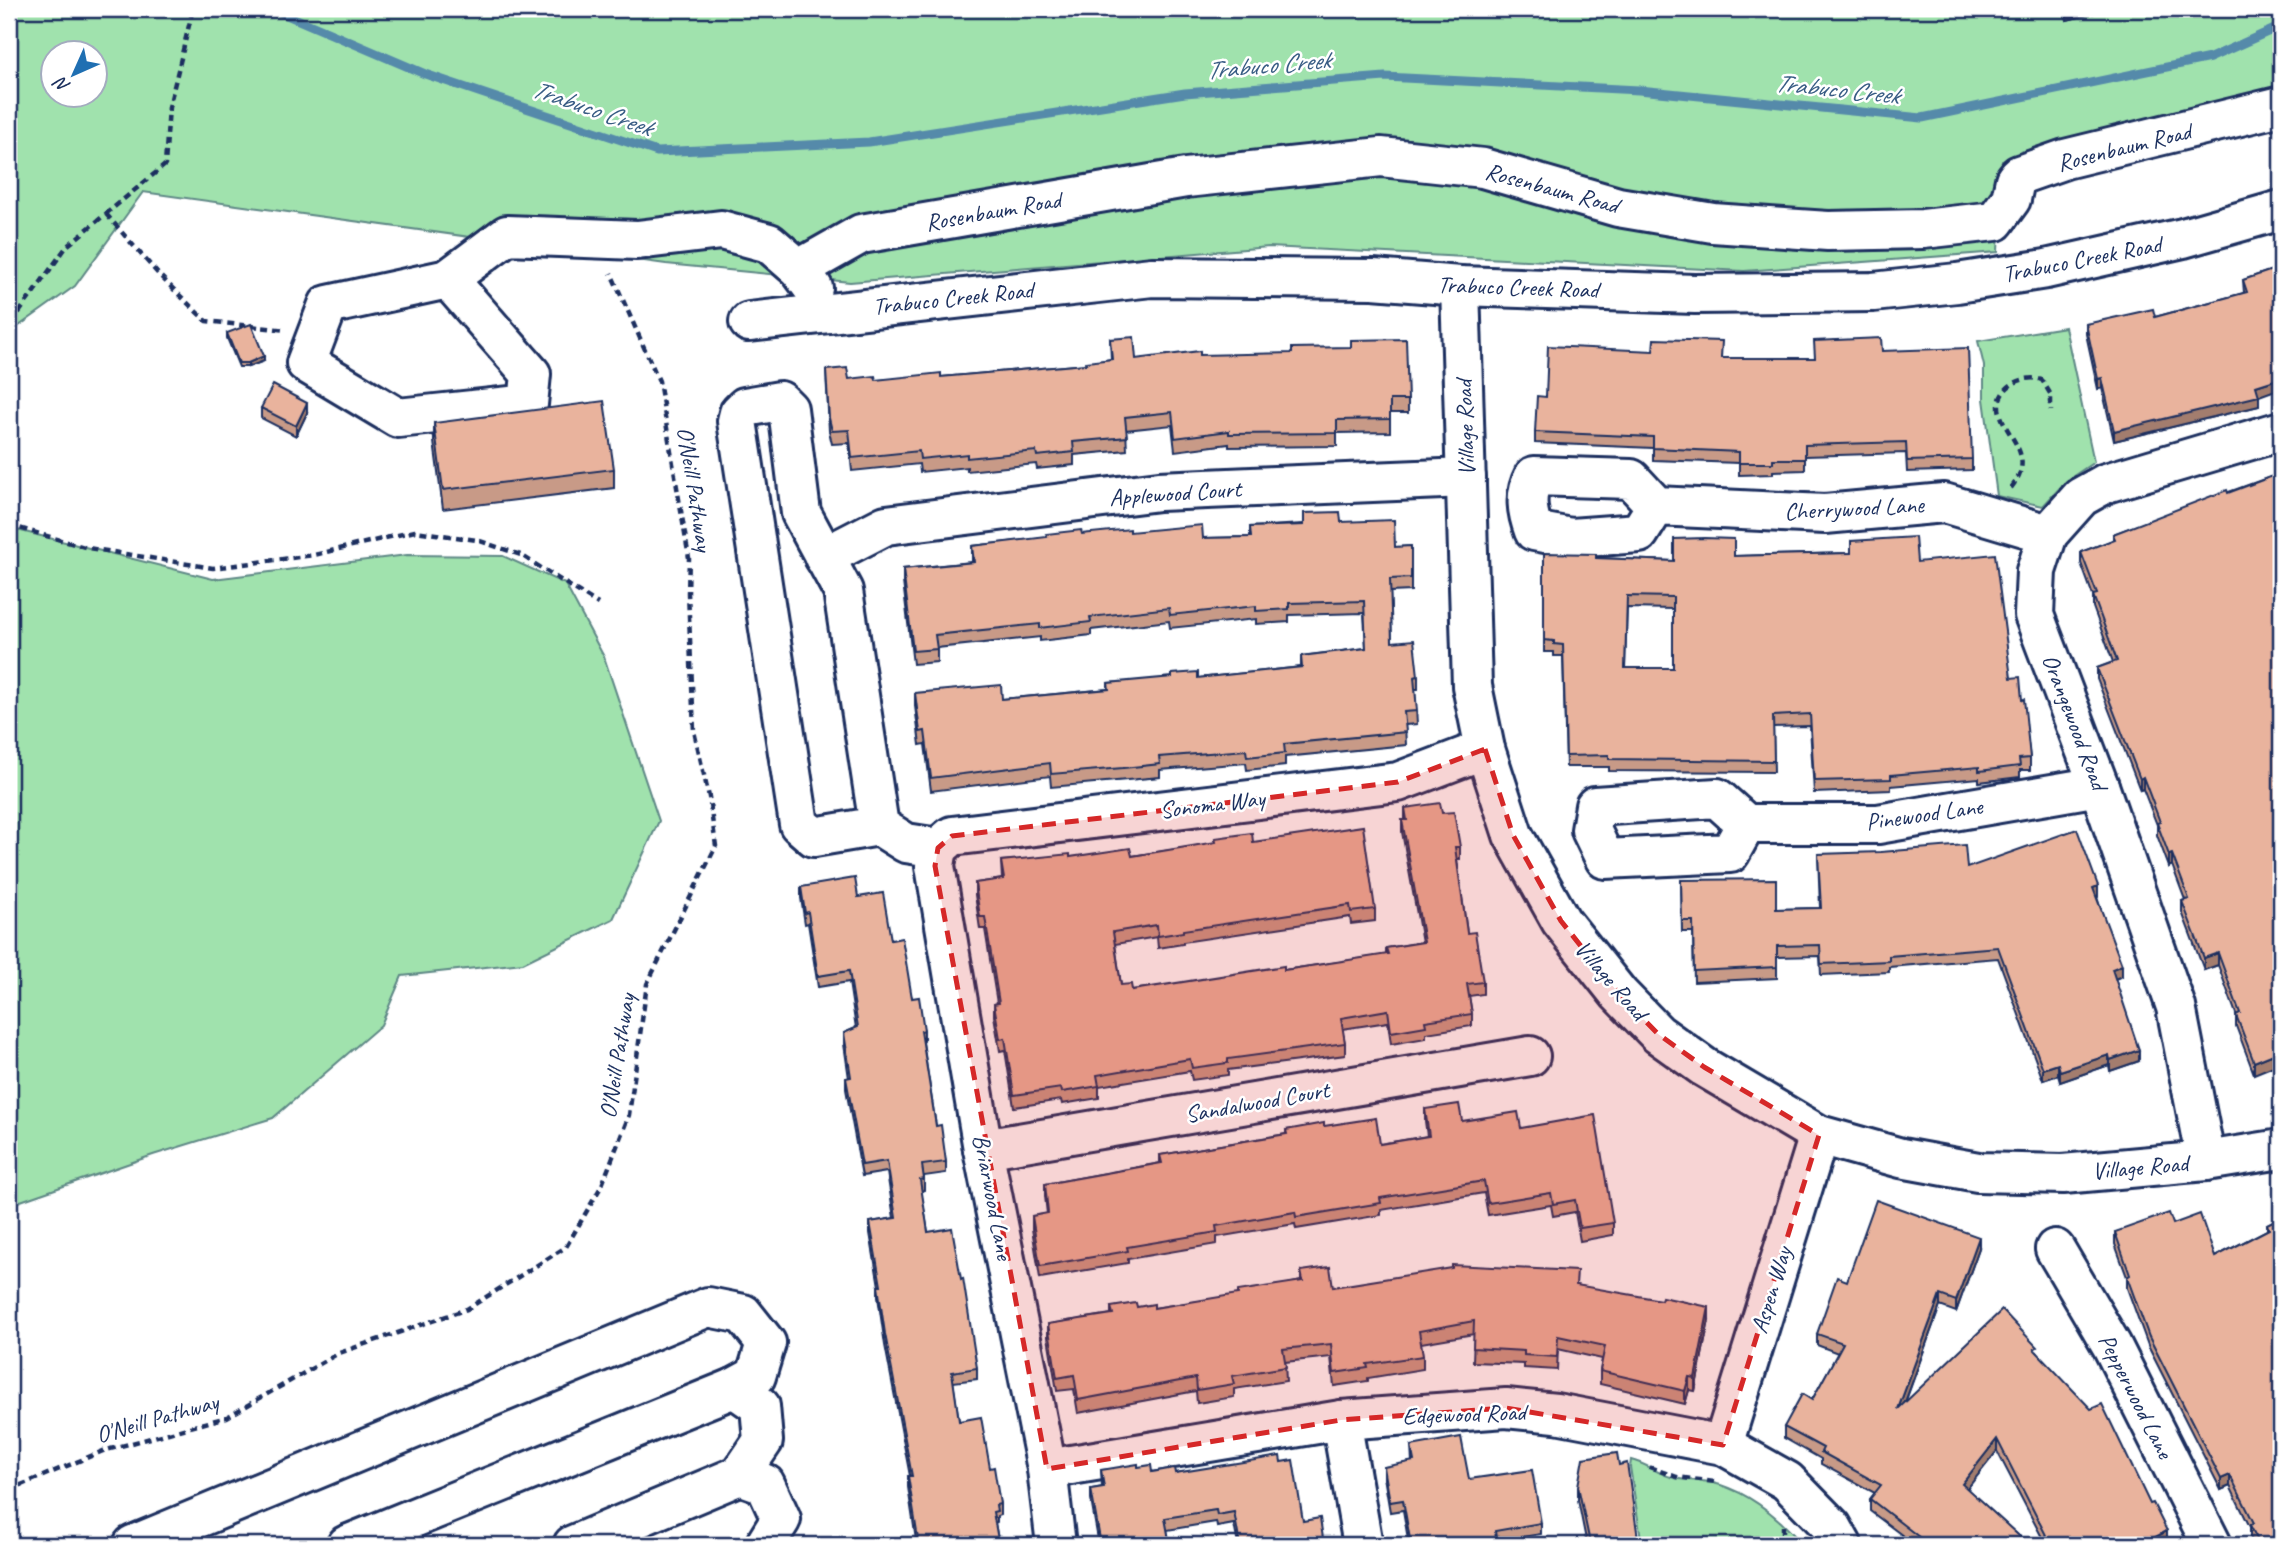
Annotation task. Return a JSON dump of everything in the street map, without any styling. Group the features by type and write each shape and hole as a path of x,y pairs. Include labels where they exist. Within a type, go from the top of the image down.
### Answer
{"street":[{"name":"Rosenbaum Road","path":"799,269 861,234 1186,178 1381,157 1483,167 1618,208 1713,223 1828,231 1923,229 1995,221 2011,199 2015,180 2019,175 2065,159 2281,106"},
{"name":"Trabuco Creek Road","path":"749,322 1152,277 1373,279 1460,286 1695,294 1873,292 1957,283 2046,269 2183,238 2281,210"},
{"path":"448,279 531,374 528,404 398,418 306,363 328,305 448,279 507,235 637,240 721,230 769,243 799,269 811,284 826,312"},
{"name":"Village Road","path":"1460,286 1472,686 1485,749 1513,835 1561,921 1619,994 1658,1034 1704,1067 1819,1135 1901,1158 1978,1172 2063,1174 2206,1161 2281,1149"},
{"path":"879,826 843,592 802,513 788,409 780,401 745,407 739,413 737,421 799,824 814,837 879,826 906,843 938,848"},
{"name":"Orangewood Road","path":"2206,1161 2176,1007 2099,786 2034,615 2036,571 2048,534 2081,497 2106,483 2281,431"},
{"name":"Applewood Court","path":"824,556 886,525 1159,492 1466,478"},
{"name":"Cherrywood Lane","path":"1656,506 1825,514 1944,503 2048,534"},
{"name":"Sonoma Way","path":"938,848 953,836 1398,782 1485,749"},
{"name":"Pinewood Lane","path":"1746,824 1878,824 2099,786"},
{"name":"Briarwood Lane","path":"938,848 935,866 983,1149 1047,1469 1056,1545"},
{"name":"Sandalwood Court","path":"983,1149 1530,1056"},
{"name":"Aspen Way","path":"1723,1444 1819,1135"},
{"name":"Pepperwood Lane","path":"2055,1249 2112,1346 2212,1545"},
{"path":"133,1545 708,1307 743,1314 766,1343 756,1376 734,1388 347,1545"},
{"path":"573,1545 740,1475 763,1441 760,1406 734,1388"},
{"name":"Edgewood Road","path":"1047,1469 1341,1420 1506,1408 1556,1413 1723,1444 1787,1481 1832,1527 1842,1545"},
{"path":"1341,1420 1363,1545"},
{"path":"740,1475 765,1484 779,1537"}],"path":[{"path":"9,320 18,314 67,246 165,165 169,107 193,9"},
{"path":"106,214 159,275 206,321 317,333"},
{"name":"O'Neill Pathway","path":"9,1490 103,1451 227,1417 339,1353 467,1308 566,1247 602,1185 629,1115 647,984 716,845 709,797 694,731 689,558 659,382 612,278 601,237"},
{"path":"1989,516 2018,479 2021,463 2018,444 1999,412 2004,390 2019,380 2033,377 2042,380 2051,396 2051,411"},
{"path":"9,525 88,548 213,568 314,555 415,531 477,540 521,555 598,604"},
{"path":"1639,1461 1667,1474 1718,1483"},
{"path":"1783,1545 1783,1521 1788,1525"}],"highlighted area":[{"path":"1485,749 1513,835 1561,921 1619,994 1658,1034 1704,1067 1819,1135 1723,1445 1506,1408 1341,1420 1047,1469 935,866 938,848 952,836 1398,782"}],"green space":[{"path":"9,9 2281,9 2281,89 2002,161 1998,252 1744,271 1269,247 850,282 666,264 143,192 75,286 9,333"},
{"path":"2065,327 2094,462 2066,481 2043,506 1997,496 1984,399 1984,366 1978,341"},
{"path":"9,528 213,579 407,555 503,556 565,584 604,657 659,821 613,919 523,963 402,976 381,1025 273,1118 153,1155 9,1205"},
{"path":"1631,1460 1671,1477 1709,1482 1736,1491 1772,1514 1803,1545 1642,1545"}],"building":[{"path":"2281,267 2281,378 2256,386 2259,396 2114,431 2102,378 2098,379 2086,324 2153,309 2155,317 2247,292 2243,280"},
{"path":"251,324 264,356 248,363 239,363 227,333"},
{"path":"1134,337 1136,359 1200,351 1200,355 1292,353 1292,348 1351,347 1351,340 1406,339 1408,400 1390,400 1390,419 1337,420 1337,433 1229,434 1229,431 1175,438 1172,412 1125,417 1127,437 1073,442 1074,452 1037,456 1036,451 967,458 967,454 920,459 919,451 852,458 849,430 832,431 826,370 847,368 849,379 875,376 876,380 1087,364 1086,362 1112,359 1110,339"},
{"path":"1881,338 1882,351 1968,348 1972,459 1907,461 1906,442 1805,445 1805,459 1739,463 1739,452 1653,448 1653,437 1535,432 1537,396 1546,397 1548,346 1653,351 1654,339 1722,341 1721,358 1815,358 1814,341"},
{"path":"273,385 307,403 296,426 261,408"},
{"path":"604,401 614,469 443,490 434,423"},
{"path":"2281,473 2281,1051 2254,1062 2236,1015 2240,1013 2218,953 2204,958 2182,901 2189,899 2172,854 2169,855 2143,777 2140,779 2097,668 2117,661 2081,552 2115,539 2113,534 2227,490 2228,493"},
{"path":"1340,512 1341,522 1394,520 1395,547 1411,546 1411,578 1390,579 1392,642 1414,640 1418,676 1414,677 1417,711 1404,712 1406,732 1284,744 1285,753 1247,757 1246,750 1159,757 1160,764 1051,774 1050,763 931,778 925,731 920,732 915,693 1001,685 1002,699 1109,689 1108,683 1172,677 1172,674 1198,672 1198,678 1302,667 1301,656 1366,648 1364,601 1289,603 1289,609 1256,611 1256,606 1170,615 1169,608 1090,617 1091,622 1040,628 1040,624 935,635 937,649 913,651 903,569 974,562 972,546 1047,537 1046,534 1081,530 1082,534 1130,529 1130,532 1202,525 1203,538 1251,537 1250,527 1304,525 1304,513"},
{"path":"1915,537 1917,562 1995,554 2011,678 2020,677 2022,700 2024,699 2030,758 2019,759 2020,766 1979,771 1979,767 1891,775 1891,779 1814,781 1810,714 1773,716 1774,761 1566,756 1563,645 1544,640 1544,553 1596,554 1596,558 1674,561 1674,539 1734,539 1734,556 1851,553 1851,541","holes":["1627,596 1673,597 1673,668 1625,668"]},
{"path":"1440,803 1442,813 1454,812 1460,847 1455,847 1467,933 1475,932 1483,982 1467,984 1472,1014 1425,1021 1426,1026 1391,1032 1388,1010 1341,1018 1345,1043 1228,1059 1228,1063 1192,1068 1190,1059 1097,1075 1099,1086 1014,1095 1005,1038 1000,1039 994,1004 999,1003 985,917 980,917 975,883 1004,879 1001,861 1070,854 1070,857 1130,848 1132,856 1252,833 1253,842 1363,826 1375,909 1351,912 1350,905 1158,936 1157,925 1113,932 1121,985 1131,984 1132,990 1284,966 1284,970 1388,954 1386,948 1424,942 1402,820 1407,820 1405,808"},
{"path":"2077,829 2098,886 2093,888 2122,965 2112,969 2139,1050 2110,1060 2109,1055 2060,1071 2058,1064 2043,1069 1998,947 1889,956 1889,961 1821,964 1820,945 1777,946 1777,967 1694,971 1693,921 1682,921 1681,880 1776,879 1776,909 1821,908 1818,854 1965,845 1967,868"},
{"path":"855,878 858,897 883,893 891,940 902,938 912,998 919,997 924,1030 921,1031 936,1126 941,1125 946,1162 922,1165 924,1179 920,1180 928,1232 952,1228 961,1279 963,1278 977,1368 952,1372 959,1421 981,1417 1000,1504 996,1505 997,1511 993,1512 999,1545 914,1545 913,1540 918,1539 908,1476 912,1476 885,1334 878,1286 881,1286 870,1222 896,1218 887,1161 862,1165 846,1078 851,1077 844,1033 858,1027 849,971 818,976 808,912 805,913 801,887"},
{"path":"1459,1104 1462,1121 1518,1112 1521,1128 1595,1115 1613,1223 1580,1228 1575,1200 1553,1204 1551,1193 1488,1203 1484,1181 1380,1198 1381,1203 1296,1217 1295,1212 1216,1226 1217,1232 1127,1247 1128,1251 1040,1266 1032,1216 1048,1213 1045,1184 1162,1163 1160,1155 1287,1134 1286,1130 1324,1123 1324,1126 1376,1118 1380,1144 1429,1136 1425,1109"},
{"path":"1876,1200 1979,1237 1956,1301 1940,1295 1898,1409 2002,1310 2037,1347 2034,1349 2091,1409 2102,1404 2150,1504 2153,1503 2167,1531 2140,1545 2051,1545 1997,1439 1962,1484 2029,1545 1927,1545 1870,1499 1881,1485 1821,1452 1823,1448 1784,1427 1802,1394 1812,1400 1843,1343 1817,1334 1837,1277 1847,1281"},
{"path":"2169,1213 2173,1224 2200,1214 2215,1257 2269,1229 2267,1224 2281,1217 2281,1545 2260,1545 2250,1525 2254,1523 2230,1475 2221,1479 2149,1337 2127,1277 2130,1275 2115,1232"},
{"path":"1452,1265 1577,1271 1576,1285 1661,1300 1662,1297 1709,1307 1695,1378 1689,1377 1685,1391 1600,1371 1605,1346 1558,1336 1557,1357 1524,1355 1524,1351 1473,1348 1474,1321 1419,1331 1423,1356 1367,1364 1368,1368 1334,1373 1331,1344 1283,1349 1286,1367 1232,1376 1234,1384 1197,1390 1196,1378 1078,1400 1074,1375 1057,1378 1048,1324 1113,1314 1111,1307 1136,1303 1137,1307 1154,1304 1154,1308 1303,1281 1301,1271 1330,1267 1333,1287 1452,1268"},
{"path":"1461,1437 1469,1479 1532,1470 1541,1523 1495,1531 1497,1545 1411,1545 1403,1500 1390,1502 1384,1467 1414,1461 1411,1446"},
{"path":"1617,1453 1619,1465 1627,1463 1639,1545 1615,1545 1614,1539 1590,1543 1578,1486 1583,1458"},
{"path":"1280,1456 1281,1462 1293,1460 1303,1521 1320,1518 1324,1545 1240,1545 1234,1512 1217,1515 1216,1510 1165,1518 1170,1545 1101,1545 1091,1489 1104,1487 1101,1470 1138,1464 1138,1467 1151,1465 1152,1472 1174,1468 1175,1473"}],"waterway":[{"name":"Trabuco Creek","path":"273,9 425,74 657,152 869,142 1185,93 1385,77 1639,90 1922,118 2210,58 2281,26"}]}
